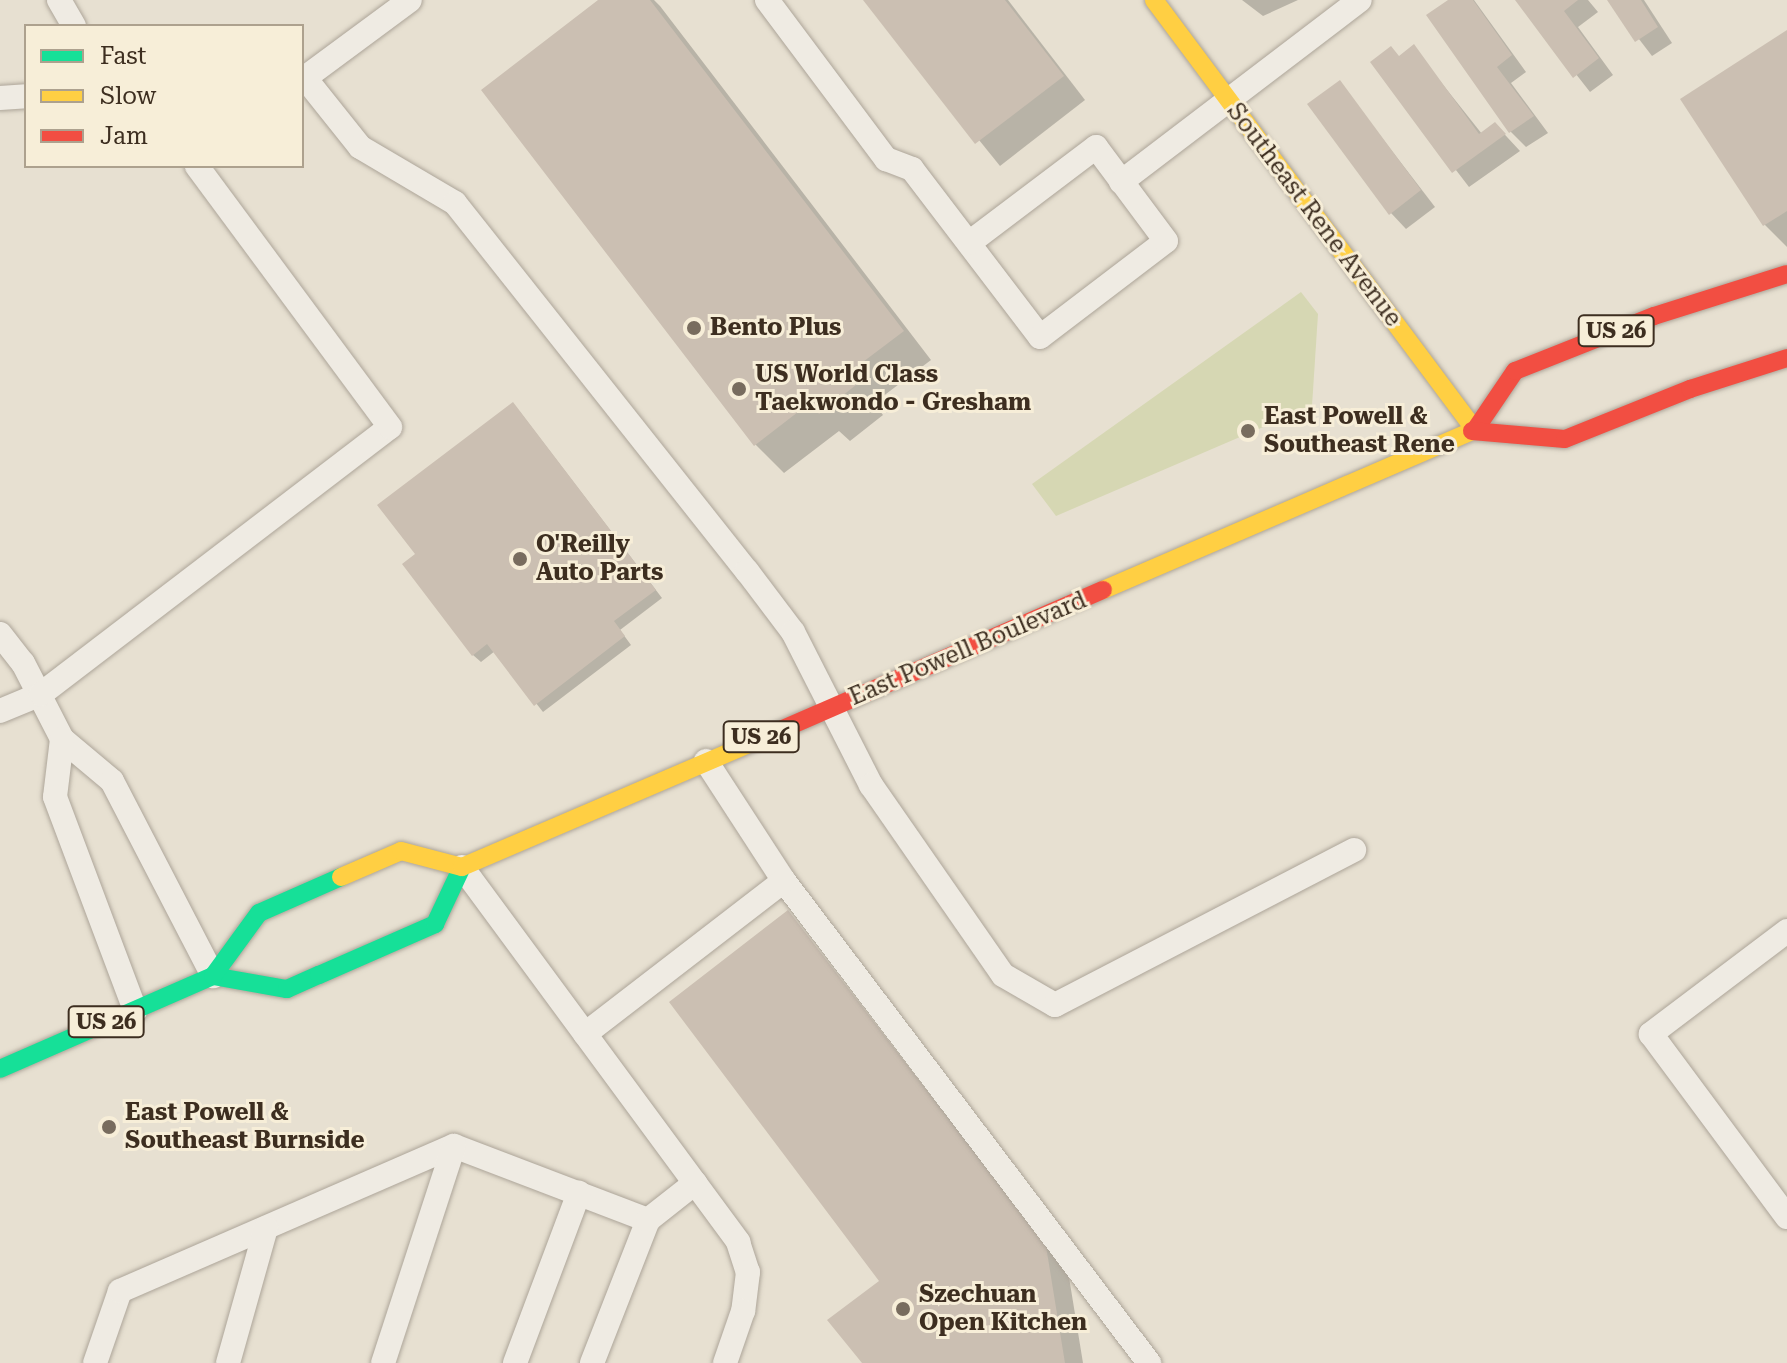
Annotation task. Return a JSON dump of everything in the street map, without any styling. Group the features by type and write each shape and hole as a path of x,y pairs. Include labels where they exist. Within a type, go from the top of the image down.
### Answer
{"main road":[{"name":"Southeast Rene Avenue","path":"1154,0 1475,430"},
{"name":"US 26","path":"1475,430 1515,371 1654,316 1787,274"},
{"name":"East Powell Boulevard","path":"462,867 1475,430 1565,439 1690,389 1787,358"},
{"path":"401,851 462,867 435,924 319,975 287,989 213,976 259,913 401,851"},
{"name":"US 26","path":"0,1069 213,976"}],"lane":[{"path":"59,0 73,24"},
{"path":"410,0 304,79 360,147 455,203 793,632 871,785 1003,975 1055,1005 1354,850"},
{"path":"767,0 886,159 912,169 1040,337 1166,241 1096,147 969,243"},
{"path":"1121,182 1360,0"},
{"path":"0,98 24,96"},
{"path":"0,711 41,694 390,427 198,168"},
{"path":"0,634 41,694 62,739 112,781 213,976"},
{"path":"62,739 55,797 135,1010"},
{"path":"706,761 784,881 1149,1363"},
{"path":"462,867 738,1242 748,1272 743,1311 725,1363"},
{"path":"585,1034 784,881"},
{"path":"1787,931 1651,1034 1787,1217"},
{"path":"95,1363 120,1291 454,1146 648,1220"},
{"path":"383,1363 454,1146"},
{"path":"592,1363 648,1220 695,1183"},
{"path":"515,1363 579,1193"},
{"path":"228,1363 266,1228"}],"green space":[{"path":"1301,292 1318,314 1312,406 1056,516 1032,484"}],"building":[{"path":"598,0 650,0 904,331 847,374 856,385 819,414 811,402 754,446 481,90"},
{"path":"863,0 1005,0 1064,76 975,144"},
{"path":"1448,0 1473,0 1512,55 1497,67 1534,116 1509,133 1426,15"},
{"path":"1515,0 1578,0 1564,11 1599,58 1573,78"},
{"path":"1607,0 1641,0 1658,27 1635,42"},
{"path":"1787,30 1787,211 1763,226 1680,99"},
{"path":"1414,44 1479,134 1495,122 1506,134 1452,173 1370,62 1391,46 1399,56"},
{"path":"1340,80 1421,190 1389,215 1307,104"},
{"name":"O'Reilly Auto Parts","path":"513,402 656,590 614,621 625,636 534,706 487,644 472,656 402,564 415,554 377,505"},
{"path":"788,910 1046,1246 1065,1363 862,1363 827,1320 879,1281 669,1002"}],"traffic: fast":[{"path":"213,976 287,989 319,975 435,924 462,867"},
{"path":"0,1069 213,976 259,913 341,877"}],"traffic: slow":[{"path":"1154,0 1475,430"},
{"path":"1103,590 1472,431"},
{"path":"341,877 401,851 462,867 760,739"}],"traffic: jam":[{"path":"1475,430 1515,371 1654,316 1787,274"},
{"path":"1472,431 1565,439 1690,389 1787,358"},
{"path":"760,739 1103,590"}],"place":[{"name":"Bento Plus","path":"694,328"},
{"name":"US World Class Taekwondo - Gresham","path":"739,389"},
{"name":"East Powell & Southeast Rene","path":"1248,431"},
{"name":"O'Reilly Auto Parts","path":"520,559"},
{"name":"East Powell & Southeast Burnside","path":"109,1127"},
{"name":"Szechuan Open Kitchen","path":"903,1309"}]}
